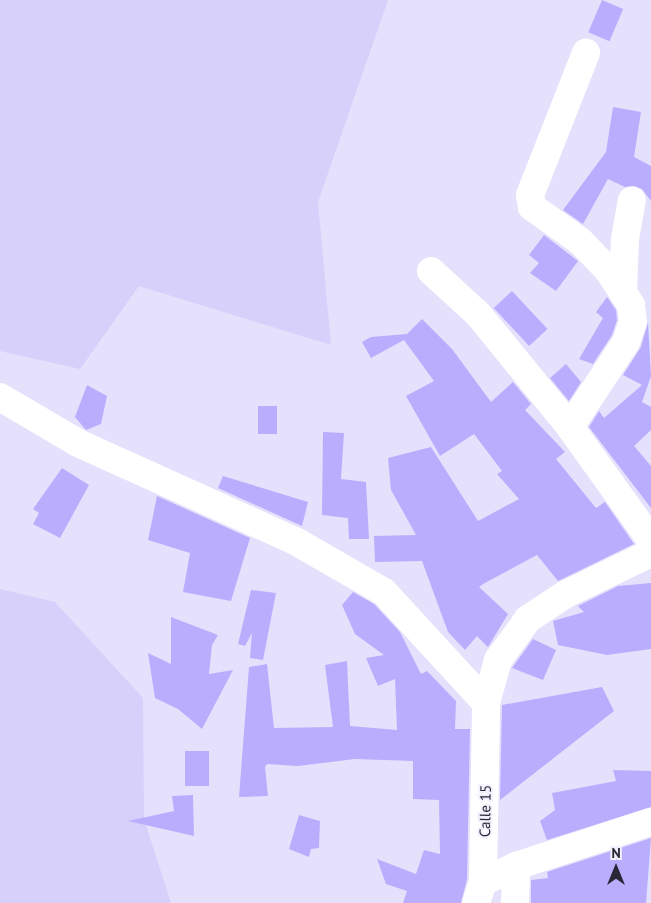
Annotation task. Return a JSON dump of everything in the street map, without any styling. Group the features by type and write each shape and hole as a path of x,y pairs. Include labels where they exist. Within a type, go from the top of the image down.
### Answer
{"street":[{"path":"570,428 626,342 633,322 631,306 608,270 580,241 532,207 530,194 586,54"},
{"path":"623,293 625,239 632,201"},
{"path":"431,271 478,314 570,428 651,540"},
{"path":"0,397 78,443 297,542 384,592 486,703"},
{"name":"Calle 15","path":"480,892 486,703 498,660 517,630 528,619 566,594 651,553"},
{"name":"Calle 15","path":"480,892 516,866 651,822"},
{"path":"514,903 516,866"}],"shaded area":[{"path":"0,0 388,0 318,202 331,345 139,286 80,369 0,351"},
{"path":"0,589 55,602 143,698 144,819 171,903 0,903"}],"building":[{"path":"602,0 623,9 609,41 588,32"},
{"path":"613,107 641,112 634,157 651,166 651,201 642,189 634,186 625,187 608,179 583,224 563,210 606,152"},
{"path":"544,235 578,261 556,291 530,273 539,263 529,255"},
{"path":"512,291 547,329 529,346 494,308"},
{"path":"607,297 616,310 617,320 612,335 593,364 579,359 603,318 596,312"},
{"path":"422,319 452,349 491,402 513,382 531,404 525,410 565,452 556,459 596,508 605,502 634,544 558,581 537,555 483,584 479,587 508,614 488,647 477,636 465,650 448,632 422,561 375,562 374,536 416,535 391,490 388,458 431,447 478,521 519,499 497,474 502,471 474,434 440,456 406,396 434,381 404,340 371,358 362,342 371,337 407,334"},
{"path":"648,322 651,376 642,402 651,407 651,430 634,446 651,466 651,508 589,427 599,411 604,418 642,385 623,375 641,347"},
{"path":"566,364 581,382 569,401 550,378"},
{"path":"87,385 107,396 101,424 86,430 75,417"},
{"path":"258,406 277,406 277,434 258,434"},
{"path":"323,432 344,433 341,479 366,482 369,539 349,539 348,518 322,515"},
{"path":"62,468 89,485 60,538 33,524 39,513 33,509"},
{"path":"223,476 308,502 302,526 218,488"},
{"path":"157,496 250,538 231,601 183,592 190,553 148,540"},
{"path":"651,583 651,649 607,655 558,645 553,621 584,612 578,606 618,586"},
{"path":"251,590 276,593 263,660 250,658 252,633 245,646 238,644"},
{"path":"353,592 374,604 400,632 421,674 427,671 456,701 455,729 470,729 467,879 461,903 403,903 407,891 386,884 377,859 416,874 424,850 440,854 439,800 413,799 413,761 355,759 298,766 267,764 265,767 268,796 239,797 249,667 267,664 274,728 333,727 325,665 347,661 350,726 397,730 395,679 378,686 366,658 384,655 355,634 342,605"},
{"path":"171,617 218,635 212,645 209,674 233,670 202,729 178,709 155,698 148,653 171,664"},
{"path":"533,639 556,650 543,680 512,668"},
{"path":"602,687 614,711 500,800 502,705"},
{"path":"185,751 209,751 209,786 185,786"},
{"path":"613,770 651,771 651,807 547,840 540,821 555,810 552,793 616,781"},
{"path":"193,795 194,836 128,821 174,811 172,796"},
{"path":"299,815 320,821 319,848 311,849 309,857 289,849"},
{"path":"651,838 646,903 531,903 531,880 548,878 547,872"}]}
